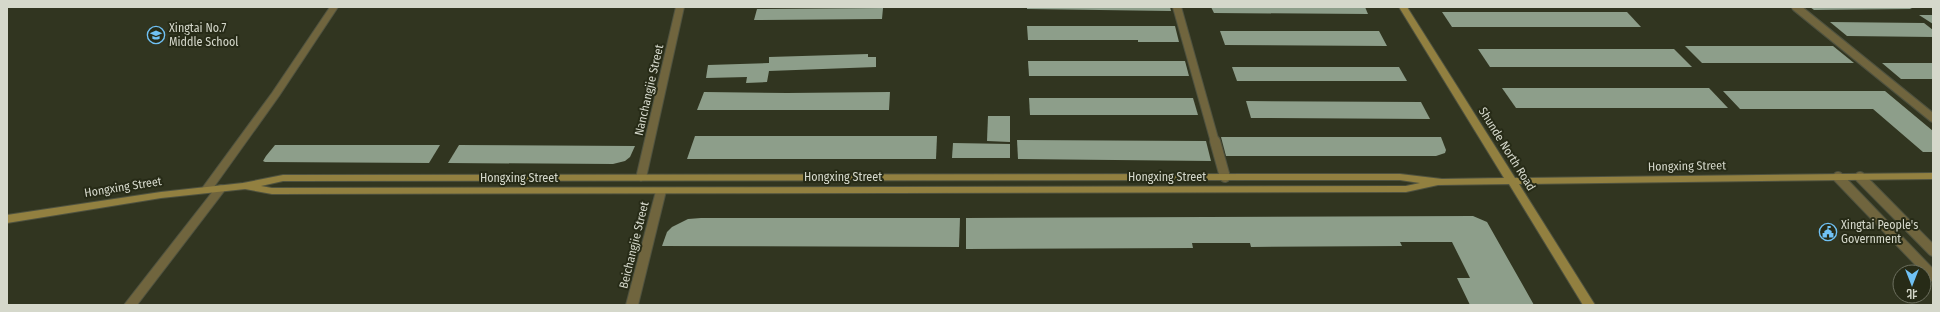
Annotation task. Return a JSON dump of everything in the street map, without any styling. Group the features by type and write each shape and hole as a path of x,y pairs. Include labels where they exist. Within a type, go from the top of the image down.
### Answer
{"street":[{"path":"207,189 276,94 334,7"},
{"name":"Nanchangjie Street","path":"641,178 680,7"},
{"name":"Shunde North Road","path":"1403,7 1589,305"},
{"name":"Hongxing Street","path":"7,219 161,194 243,186 283,178 1400,177 1442,182 1933,176"},
{"name":"Hongxing Street","path":"243,186 272,191 1406,190 1442,182"},
{"path":"130,305 221,188"},
{"name":"Beichangjie Street","path":"632,305 661,191"}],"lane":[{"path":"1177,7 1224,177"},
{"path":"1796,7 1933,118"},
{"path":"1860,176 1933,251"},
{"path":"1838,177 1933,276"}],"building":[{"path":"1027,7 1170,7 1171,11 1027,9"},
{"path":"1211,7 1365,7 1368,14 1214,13"},
{"path":"1810,7 1908,7 1912,9 1814,10"},
{"path":"883,8 882,19 754,20 757,9"},
{"path":"1442,12 1627,12 1641,27 1452,27"},
{"path":"1919,15 1933,15 1933,24"},
{"path":"1830,22 1924,23 1933,30 1933,37 1847,36"},
{"path":"1027,26 1175,26 1179,42 1138,42 1138,40 1028,40"},
{"path":"1220,31 1379,31 1387,46 1225,45"},
{"path":"1685,46 1833,46 1854,63 1702,63"},
{"path":"1478,49 1674,49 1692,67 1490,67"},
{"path":"868,54 868,57 876,57 876,67 769,71 767,82 746,83 747,77 706,78 708,65 769,63 769,57"},
{"path":"1028,61 1185,61 1189,76 1029,76"},
{"path":"1882,63 1933,63 1933,79 1901,79"},
{"path":"1232,67 1399,67 1407,81 1237,81"},
{"path":"1502,88 1709,88 1728,108 1516,108"},
{"path":"1723,91 1885,91 1933,131 1933,152 1923,152 1873,109 1740,109"},
{"path":"704,92 890,92 889,110 697,110"},
{"path":"1029,98 1193,98 1198,115 1030,115"},
{"path":"1246,101 1421,102 1430,119 1251,118"},
{"path":"988,116 1010,116 1010,142 987,141"},
{"path":"695,136 937,136 936,159 687,159"},
{"path":"1221,137 1441,137 1446,150 1445,153 1436,156 1226,156"},
{"path":"1017,140 1206,141 1211,161 1018,159"},
{"path":"953,143 1010,144 1010,158 952,158"},
{"path":"275,145 440,145 429,163 263,161"},
{"path":"459,145 635,146 630,157 625,161 613,164 448,163"},
{"path":"1473,216 1487,222 1534,305 1470,305 1457,278 1470,278 1452,242 1400,242 1402,246 1251,247 1250,243 1192,243 1193,248 966,249 966,218"},
{"path":"960,218 959,247 662,246 667,232 672,227 688,219"}],"place":[{"name":"Xingtai No.7 Middle School","path":"156,35"},
{"name":"Xingtai People's Government","path":"1828,232"}]}
